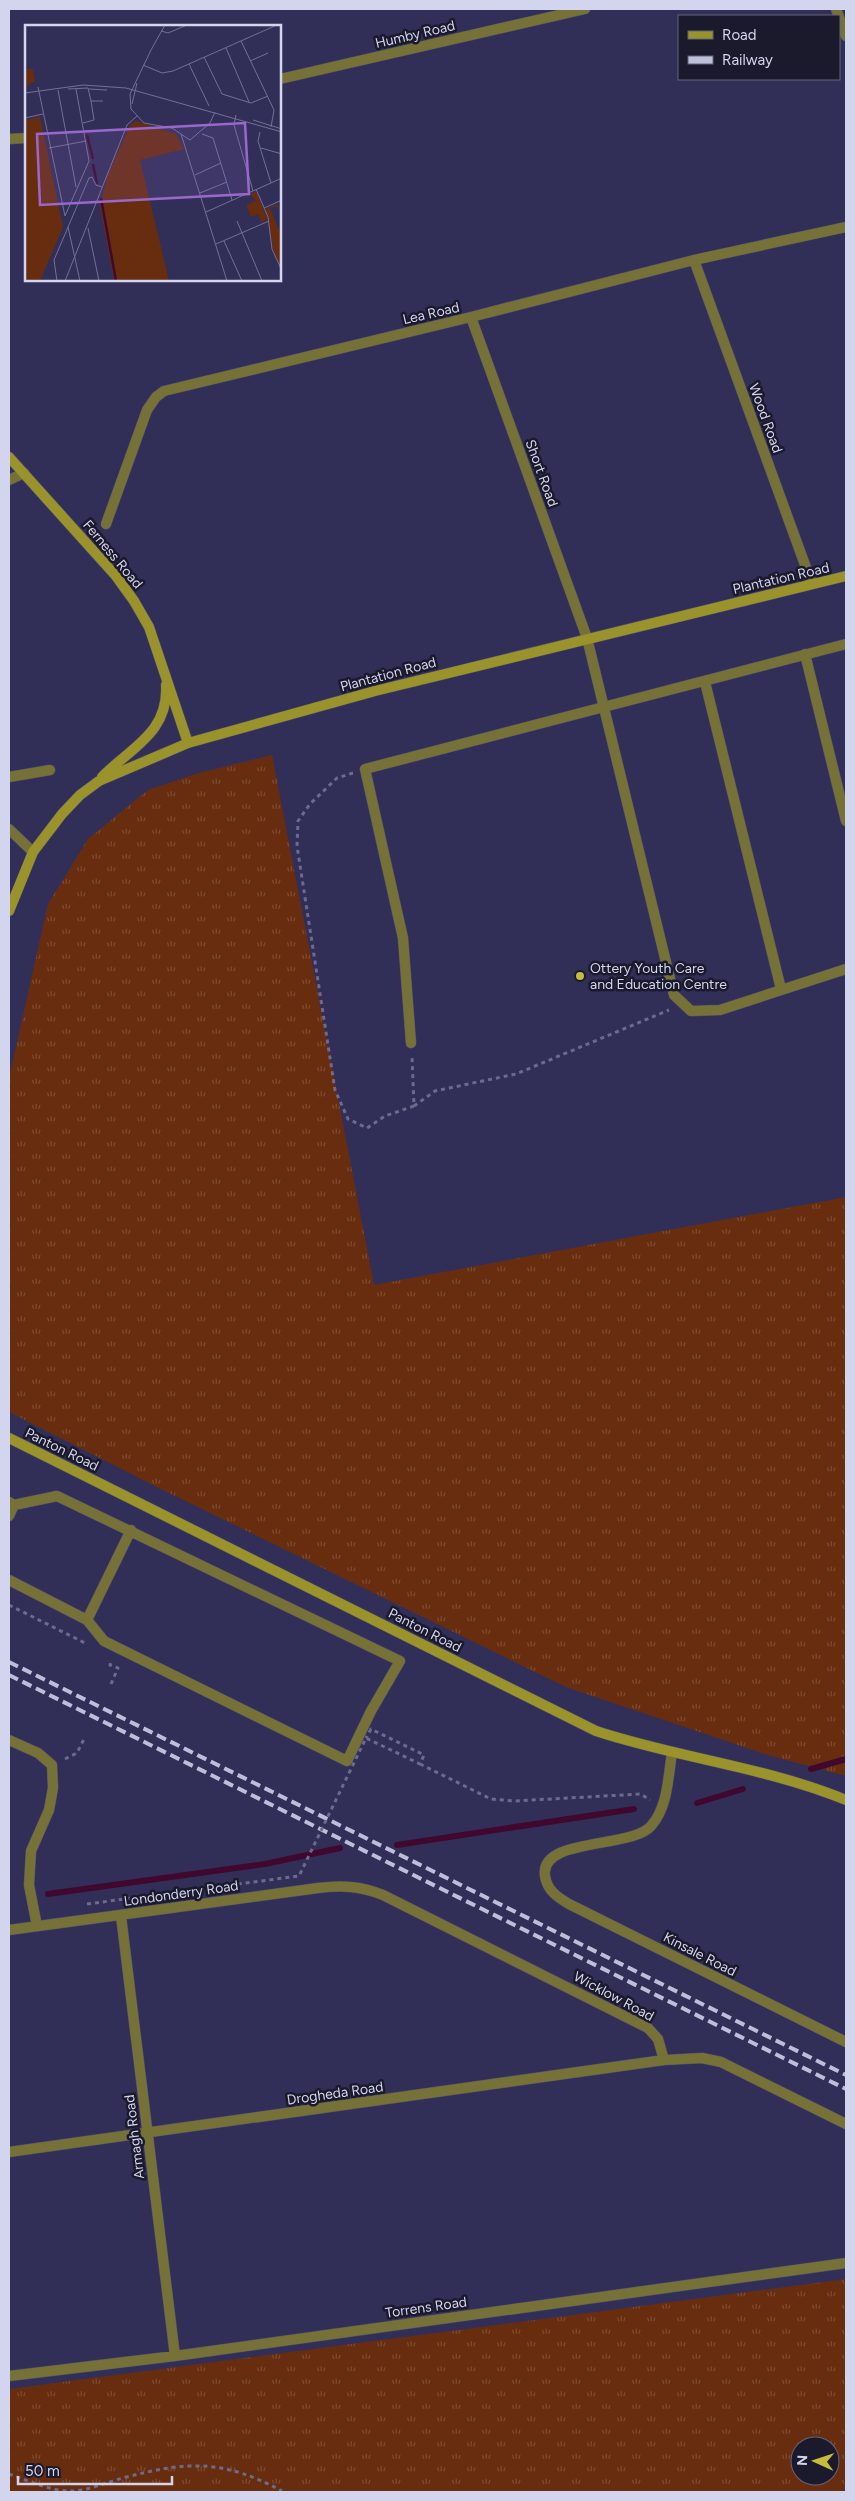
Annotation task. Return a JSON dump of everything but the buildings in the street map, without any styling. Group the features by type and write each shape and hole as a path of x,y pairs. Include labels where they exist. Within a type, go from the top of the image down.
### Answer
{"street":[{"name":"Humby Road","path":"281,79 585,9"},
{"path":"840,20 846,36"},
{"path":"9,140 25,138"},
{"name":"Lea Road","path":"106,524 147,410 156,397 164,391 470,318 694,260 846,227"},
{"name":"Wood Road","path":"694,260 812,584"},
{"name":"Short Road","path":"470,318 588,638 671,984 674,995 683,1004"},
{"name":"Ferness Road","path":"9,456 116,576 134,600 149,627 188,743"},
{"path":"9,480 24,474"},
{"name":"Plantation Road","path":"9,911 33,852 62,814 80,795 99,781 188,743 375,691 846,576"},
{"path":"411,1044 403,938 365,769 846,644"},
{"path":"805,654 846,821"},
{"path":"99,781 138,748 152,732 166,699 166,674"},
{"path":"705,682 781,989"},
{"path":"9,777 50,770"},
{"path":"9,829 33,852"},
{"path":"683,1004 692,1011 720,1010 846,969"},
{"name":"Panton Road","path":"9,1438 578,1723 619,1739 800,1784 846,1800"},
{"path":"9,1516 12,1503 57,1496 400,1661 371,1711 346,1761 104,1641 88,1620 9,1580"},
{"path":"88,1620 131,1530"},
{"path":"9,1740 38,1753 52,1764 53,1788 49,1810 31,1851 29,1885 37,1926"},
{"path":"663,1809 672,1753"},
{"name":"Kinsale Road","path":"663,1809 651,1827 636,1836 558,1852 547,1861 546,1883 559,1898 569,1904 846,2042"},
{"name":"Londonderry Road","path":"9,1930 340,1885 357,1886"},
{"name":"Wicklow Road","path":"357,1886 383,1895 648,2028 658,2039 664,2060"},
{"name":"Armagh Road","path":"121,1916 175,2356"},
{"path":"664,2060 702,2058 721,2062 846,2124"},
{"name":"Drogheda Road","path":"9,2152 664,2060"},
{"name":"Torrens Road","path":"9,2376 175,2356 846,2263"}],"path":[{"path":"365,769 337,778 310,804 298,820 297,846 335,1090 348,1119 367,1128 385,1116 414,1106 435,1092 516,1074 683,1004"},
{"path":"411,1044 414,1106"},
{"path":"9,1605 87,1644"},
{"path":"111,1684 118,1668 110,1665 113,1657"},
{"path":"87,1904 299,1876 371,1728 424,1755 420,1764"},
{"path":"366,1738 478,1791 491,1800 514,1801 641,1794 663,1809"},
{"path":"77,1753 84,1739"},
{"path":"9,2474 57,2490 74,2491 162,2467 198,2466 234,2469 282,2491"}],"green space":[{"path":"272,755 374,1285 846,1197 846,1776 771,1756 566,1687 159,1488 9,1412 9,1078 48,904 88,839 148,790 199,773"},
{"path":"846,2279 846,2492 9,2492 9,2389"}],"waterway":[{"path":"811,1769 846,1759"},
{"path":"697,1803 743,1789"},
{"path":"397,1845 634,1809"},
{"path":"48,1894 265,1864 340,1848"}],"railway":[{"path":"9,1662 846,2075"},
{"path":"9,1675 846,2089"}],"place":[{"name":"Ottery Youth Care and Education Centre","path":"580,976"}]}
